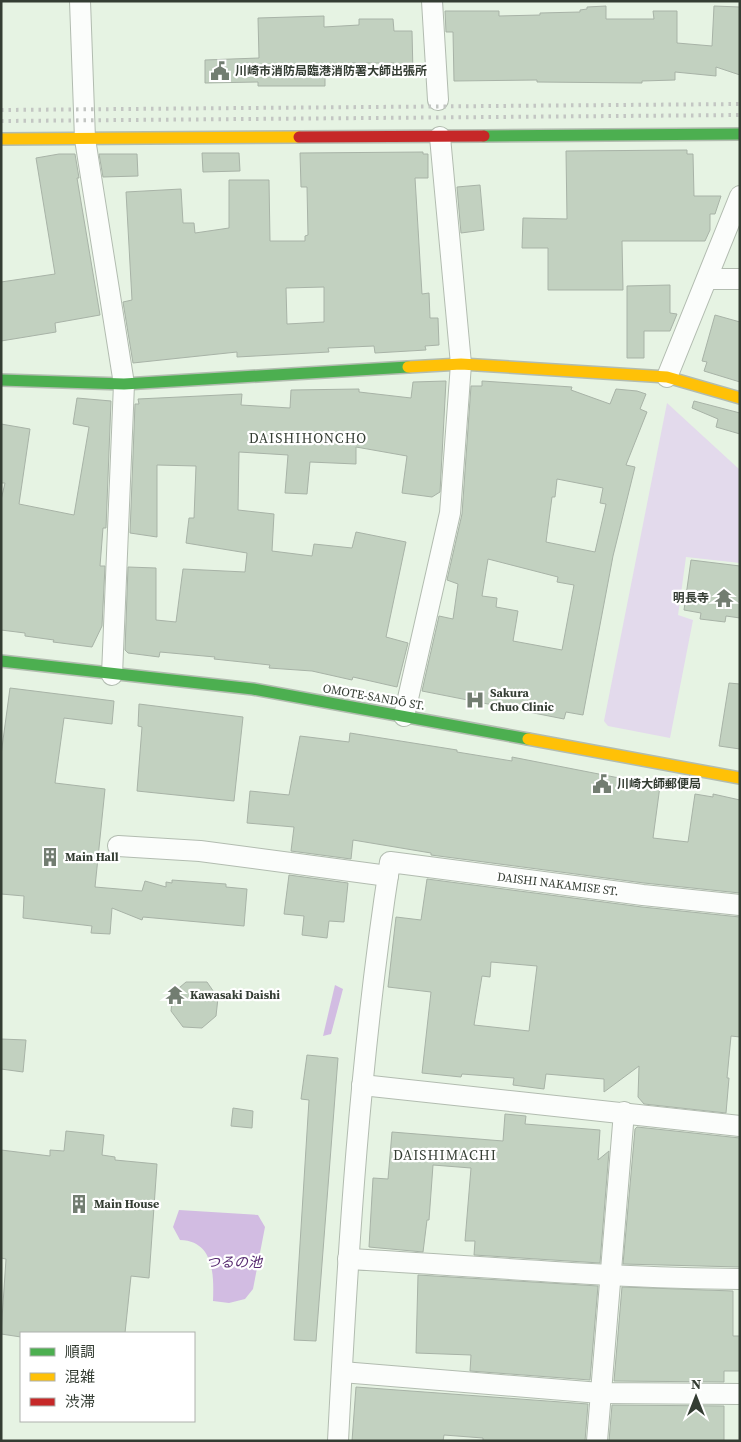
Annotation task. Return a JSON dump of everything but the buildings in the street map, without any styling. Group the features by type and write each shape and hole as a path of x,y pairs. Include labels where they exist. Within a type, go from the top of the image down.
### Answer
{"street":[{"path":"80,1 84,139 124,384 112,675"},
{"path":"432,1 438,100"},
{"path":"1,139 740,134"},
{"path":"404,716 450,513 461,364 440,137"},
{"path":"667,377 740,196"},
{"path":"708,279 740,278"},
{"path":"1,380 124,384 461,364 667,377 740,398"},
{"name":"OMOTE-SANDŌ ST.","path":"1,661 112,675 254,689 740,778"},
{"path":"118,846 200,851 388,876 362,1085 348,1259 338,1441"},
{"name":"DAISHI NAKAMISE ST.","path":"388,876 390,862 643,895 740,905"},
{"path":"362,1085 740,1126"},
{"path":"597,1441 624,1112"},
{"path":"348,1259 497,1267 611,1277 740,1279"},
{"path":"342,1372 600,1393 740,1394"}],"shaded area":[{"path":"667,403 740,470 740,563 686,557 678,615 693,620 670,738 608,726 604,721"}],"water":[{"path":"335,985 343,989 331,1034 323,1036"},
{"name":"つるの池","path":"179,1210 258,1215 265,1227 253,1289 245,1299 229,1303 213,1301 212,1271 206,1253 200,1246 180,1240 173,1227"}],"railway":[{"path":"1,110 740,104"},
{"path":"1,121 740,115"}],"traffic: fast":[{"path":"484,136 740,134"},
{"path":"1,380 124,384 408,367"},
{"path":"1,661 253,689 528,739"}],"traffic: slow":[{"path":"1,139 299,137"},
{"path":"408,367 461,364 667,377 740,398"},
{"path":"528,739 740,778"}],"traffic: jam":[{"path":"299,137 484,136"}],"place":[{"name":"川崎市消防局臨港消防署大師出張所","path":"220,71"},
{"name":"明長寺","path":"724,598"},
{"name":"Sakura Chuo Clinic","path":"475,700"},
{"name":"川崎大師郵便局","path":"602,784"},
{"name":"Main Hall","path":"50,857"},
{"name":"Kawasaki Daishi","path":"175,995"},
{"name":"Main House","path":"79,1204"}],"district":[{"name":"DAISHIHONCHO","path":"308,438"},
{"name":"DAISHIMACHI","path":"445,1155"}]}
